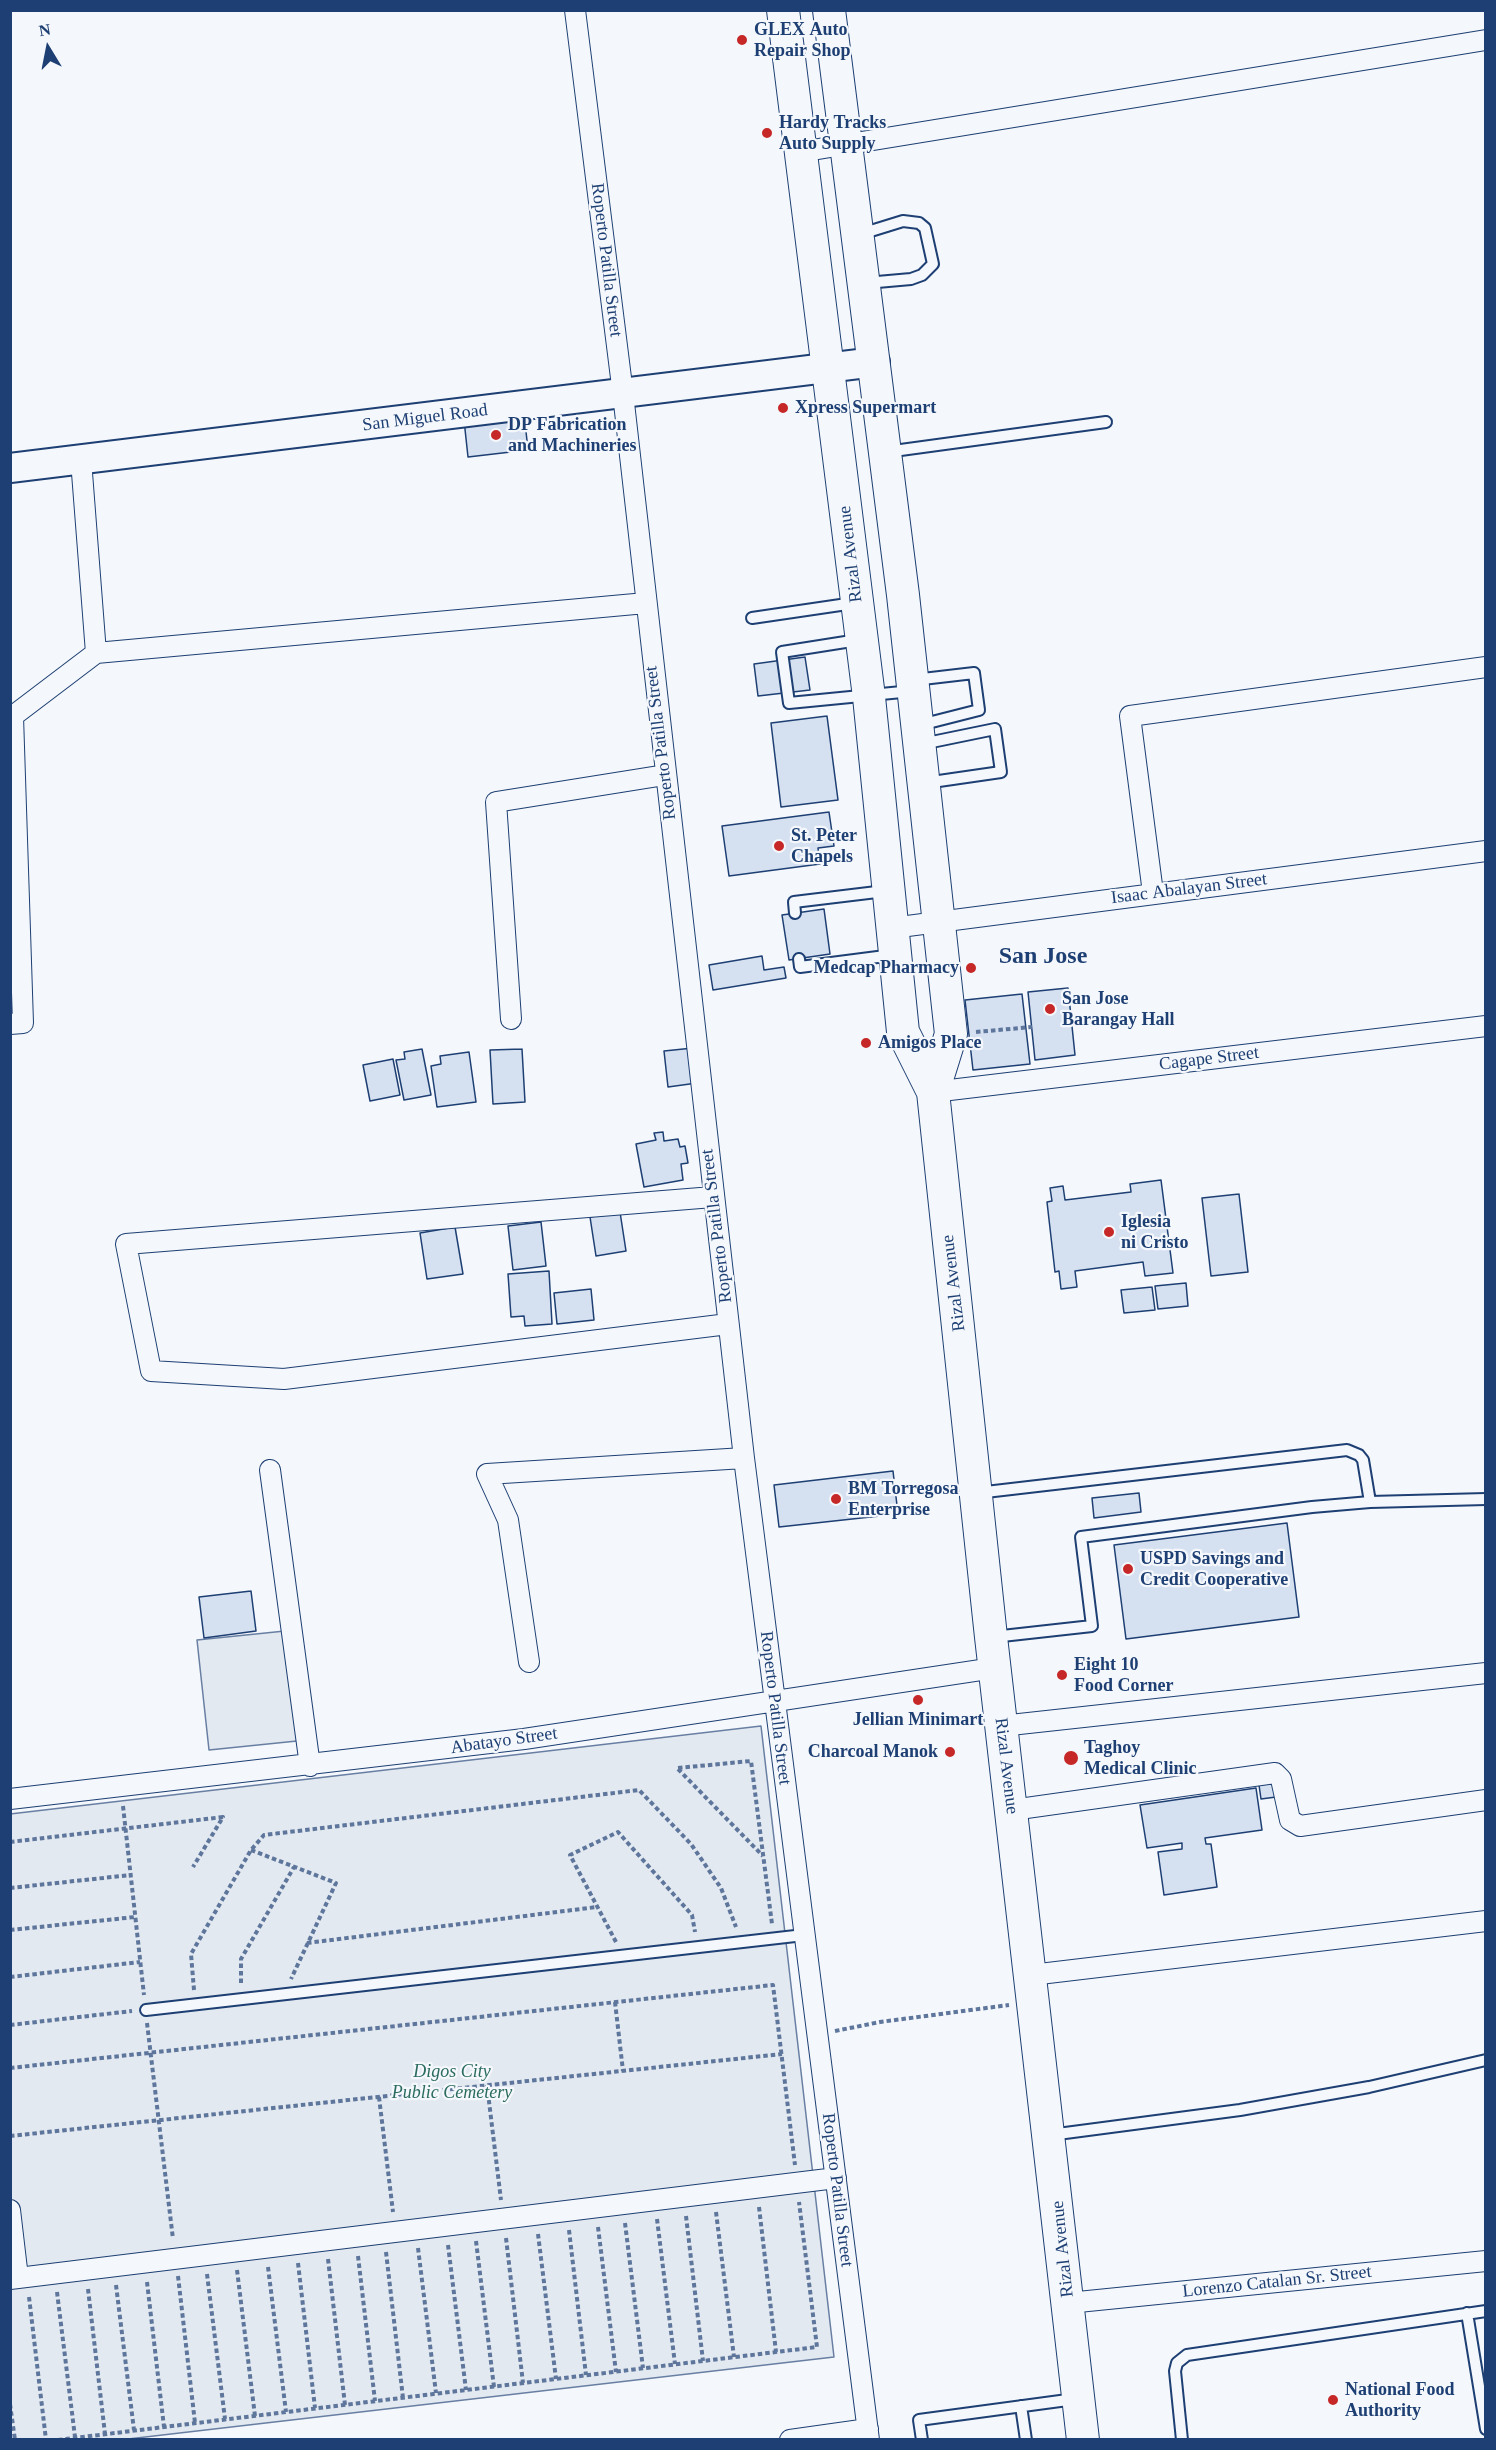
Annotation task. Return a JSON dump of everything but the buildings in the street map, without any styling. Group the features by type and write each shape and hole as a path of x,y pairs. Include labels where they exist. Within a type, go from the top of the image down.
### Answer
{"main road":[{"name":"Rizal Avenue","path":"783,10 869,697 903,1032 933,1092 990,1637 1033,1988 1083,2439"},
{"name":"Rizal Avenue","path":"829,10 886,452 951,1034 933,1092"},
{"path":"792,85 838,79"}],"street":[{"name":"Roperto Patilla Street","path":"575,10 623,394 744,1458 869,2434"},
{"path":"800,152 1485,40"},
{"name":"San Miguel Road","path":"10,468 875,362"},
{"path":"81,460 96,653"},
{"path":"10,1024 23,1023 13,716 96,653 645,603"},
{"path":"1153,893 1130,716 1485,667"},
{"path":"511,1019 496,802 665,775"},
{"name":"Isaac Abalayan Street","path":"893,942 938,923 1485,851"},
{"name":"Cagape Street","path":"933,1092 1485,1026"},
{"path":"713,1197 126,1244 151,1371 285,1380 728,1324"},
{"path":"529,1662 508,1520 487,1474 744,1458"},
{"path":"270,1470 310,1766"},
{"name":"Abatayo Street","path":"10,1799 310,1766 524,1739 994,1668"},
{"path":"1001,1726 1485,1672"},
{"path":"1012,1810 1275,1773 1281,1779 1290,1820 1300,1826 1485,1800"},
{"path":"1033,1988 1485,1921"},
{"path":"10,2210 18,2278 836,2178"},
{"name":"Lorenzo Catalan Sr. Street","path":"1068,2303 1485,2261"},
{"path":"790,2439 869,2434"}],"lane":[{"path":"858,236 903,221 919,223 925,228 933,264 922,275 911,279 865,283"},
{"path":"886,452 1106,422"},
{"path":"752,618 857,603"},
{"path":"861,640 782,652 789,703 869,697 974,673 979,710 918,735"},
{"path":"918,735 995,729 1001,772 924,783"},
{"path":"795,913 794,902 888,891"},
{"path":"799,959 800,967 893,942"},
{"path":"976,1493 1347,1450 1359,1455 1363,1460 1370,1502"},
{"path":"990,1637 1092,1626 1081,1537 1370,1502 1485,1499"},
{"path":"146,2010 804,1935"},
{"path":"1050,2135 1240,2110 1368,2087 1485,2060"},
{"path":"1182,2439 1175,2371 1176,2363 1187,2355 1485,2311"},
{"path":"1467,2313 1485,2429"},
{"path":"922,2439 919,2420 1079,2399"},
{"path":"1021,2406 1026,2439"}],"path":[{"path":"969,1033 1032,1027"},
{"path":"764,1857 678,1768 752,1761 764,1857 774,1938"},
{"path":"121,1787 195,2423"},
{"path":"195,2004 191,1954 251,1850 264,1834 639,1790 691,1844 721,1888 741,1942"},
{"path":"10,1842 223,1817 193,1867"},
{"path":"624,1956 570,1855 618,1832 692,1915 699,1947"},
{"path":"251,1850 336,1883 284,1994"},
{"path":"240,1999 241,1959 294,1867"},
{"path":"10,1888 131,1875"},
{"path":"307,1943 597,1907"},
{"path":"10,1930 135,1917"},
{"path":"10,1977 141,1962"},
{"path":"10,2068 773,1985 782,2054 817,2347 58,2439"},
{"path":"817,2034 1033,1988"},
{"path":"615,2002 623,2071"},
{"path":"10,2025 146,2010"},
{"path":"10,2136 782,2054"},
{"path":"487,2085 524,2383"},
{"path":"379,2097 404,2398"},
{"path":"757,2188 776,2352"},
{"path":"714,2193 734,2357"},
{"path":"683,2197 704,2361"},
{"path":"655,2200 675,2364"},
{"path":"623,2204 643,2368"},
{"path":"596,2207 616,2372"},
{"path":"566,2211 586,2375"},
{"path":"536,2215 556,2379"},
{"path":"474,2222 494,2386"},
{"path":"446,2226 466,2390"},
{"path":"416,2229 436,2393"},
{"path":"355,2237 375,2401"},
{"path":"325,2240 345,2404"},
{"path":"295,2244 315,2408"},
{"path":"266,2248 286,2412"},
{"path":"235,2252 255,2416"},
{"path":"205,2255 225,2419"},
{"path":"144,2262 164,2427"},
{"path":"114,2266 134,2430"},
{"path":"86,2270 105,2434"},
{"path":"55,2273 75,2437"},
{"path":"18,2278 46,2439"},
{"path":"10,2404 15,2439"}],"green space":[{"path":"285,1631 297,1741 209,1750 197,1640"},
{"name":"Digos City Public Cemetery","path":"761,1726 834,2357 128,2439 11,2439 10,1814"}],"place":[{"name":"GLEX Auto Repair Shop","path":"742,40"},
{"name":"Hardy Tracks Auto Supply","path":"767,133"},
{"name":"Xpress Supermart","path":"783,408"},
{"name":"DP Fabrication and Machineries","path":"496,435"},
{"name":"St. Peter Chapels","path":"779,846"},
{"name":"Medcap Pharmacy","path":"971,968"},
{"name":"San Jose Barangay Hall","path":"1050,1009"},
{"name":"Amigos Place","path":"866,1043"},
{"name":"Iglesia ni Cristo","path":"1109,1232"},
{"name":"BM Torregosa Enterprise","path":"836,1499"},
{"name":"USPD Savings and Credit Cooperative","path":"1128,1569"},
{"name":"Eight 10 Food Corner","path":"1062,1675"},
{"name":"Jellian Minimart","path":"918,1700"},
{"name":"Charcoal Manok","path":"950,1752"},
{"name":"Taghoy Medical Clinic","path":"1071,1758"},
{"name":"National Food Authority","path":"1333,2400"}],"district":[{"name":"San Jose","path":"1043,957"}]}
